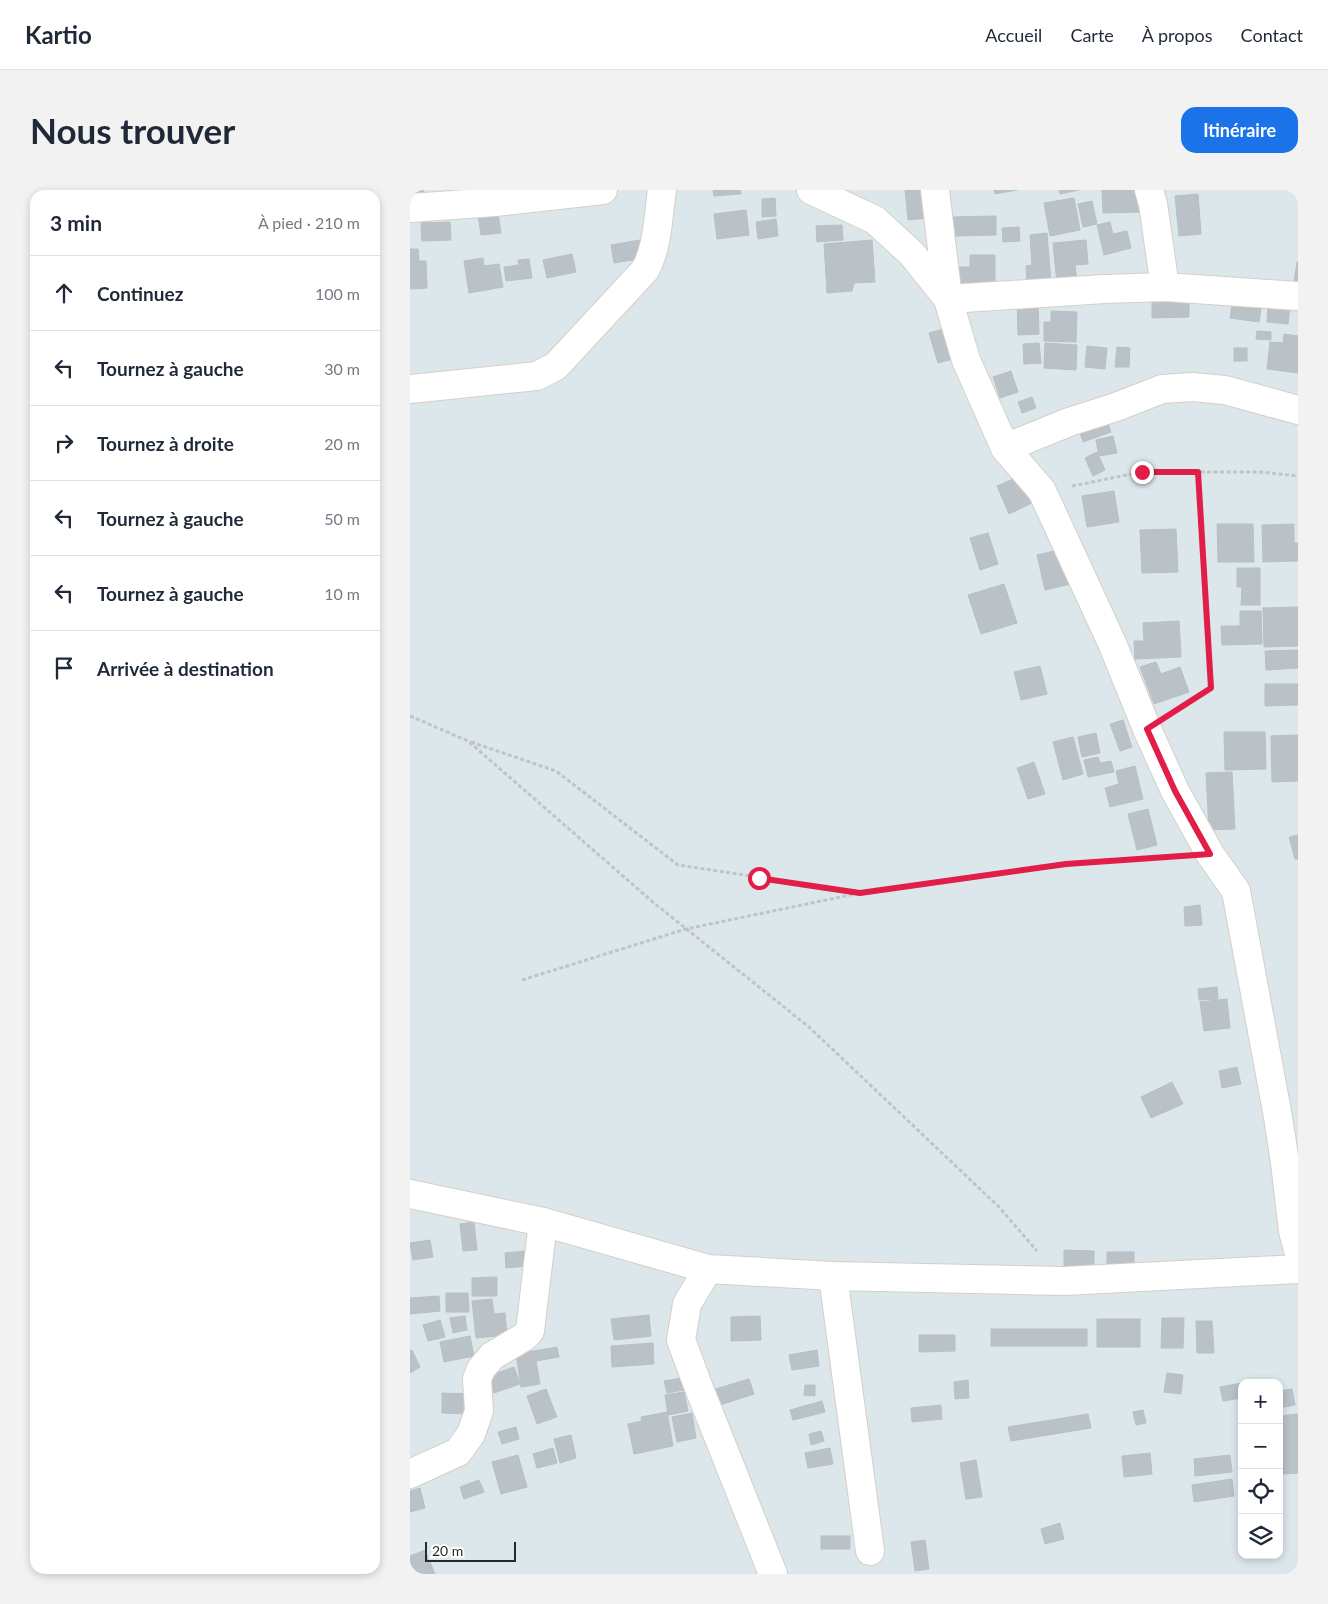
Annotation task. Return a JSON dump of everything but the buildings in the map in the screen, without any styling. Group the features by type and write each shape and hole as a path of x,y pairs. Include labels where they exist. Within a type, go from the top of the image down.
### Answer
{"street":[{"path":"410,208 495,202 603,190"},
{"path":"410,390 537,376 556,366 590,331 648,265 654,248 662,190"},
{"path":"811,190 875,220 912,254 948,299"},
{"path":"935,190 948,299 966,360 1004,448 1042,491 1112,644 1175,791 1210,854 1236,891 1286,1163 1293,1231 1298,1250"},
{"path":"1149,190 1153,204 1165,288"},
{"path":"948,299 1165,288 1298,296"},
{"path":"1004,448 1069,422 1116,407 1162,389 1192,387 1225,390 1298,410"},
{"path":"410,1194 543,1222 708,1269 833,1276 1064,1281 1298,1269"},
{"path":"410,1474 458,1452 471,1434 480,1411 478,1379 481,1369 492,1356 524,1337 530,1331 543,1222"},
{"path":"708,1269 687,1304 681,1340 773,1574"},
{"path":"833,1276 870,1551"}],"path":[{"path":"1042,491 1142,472 1260,472 1298,476"},
{"path":"1147,729 1211,688 1198,472"},
{"path":"410,716 468,741 556,771 678,865 860,893"},
{"path":"468,741 654,903 809,1027 999,1207 1064,1281"},
{"path":"522,980 686,929 860,893 1066,864 1210,854"}],"route":[{"path":"759,878 860,893 1066,864 1210,854 1175,791 1147,729 1211,688 1198,472 1142,472"}]}
